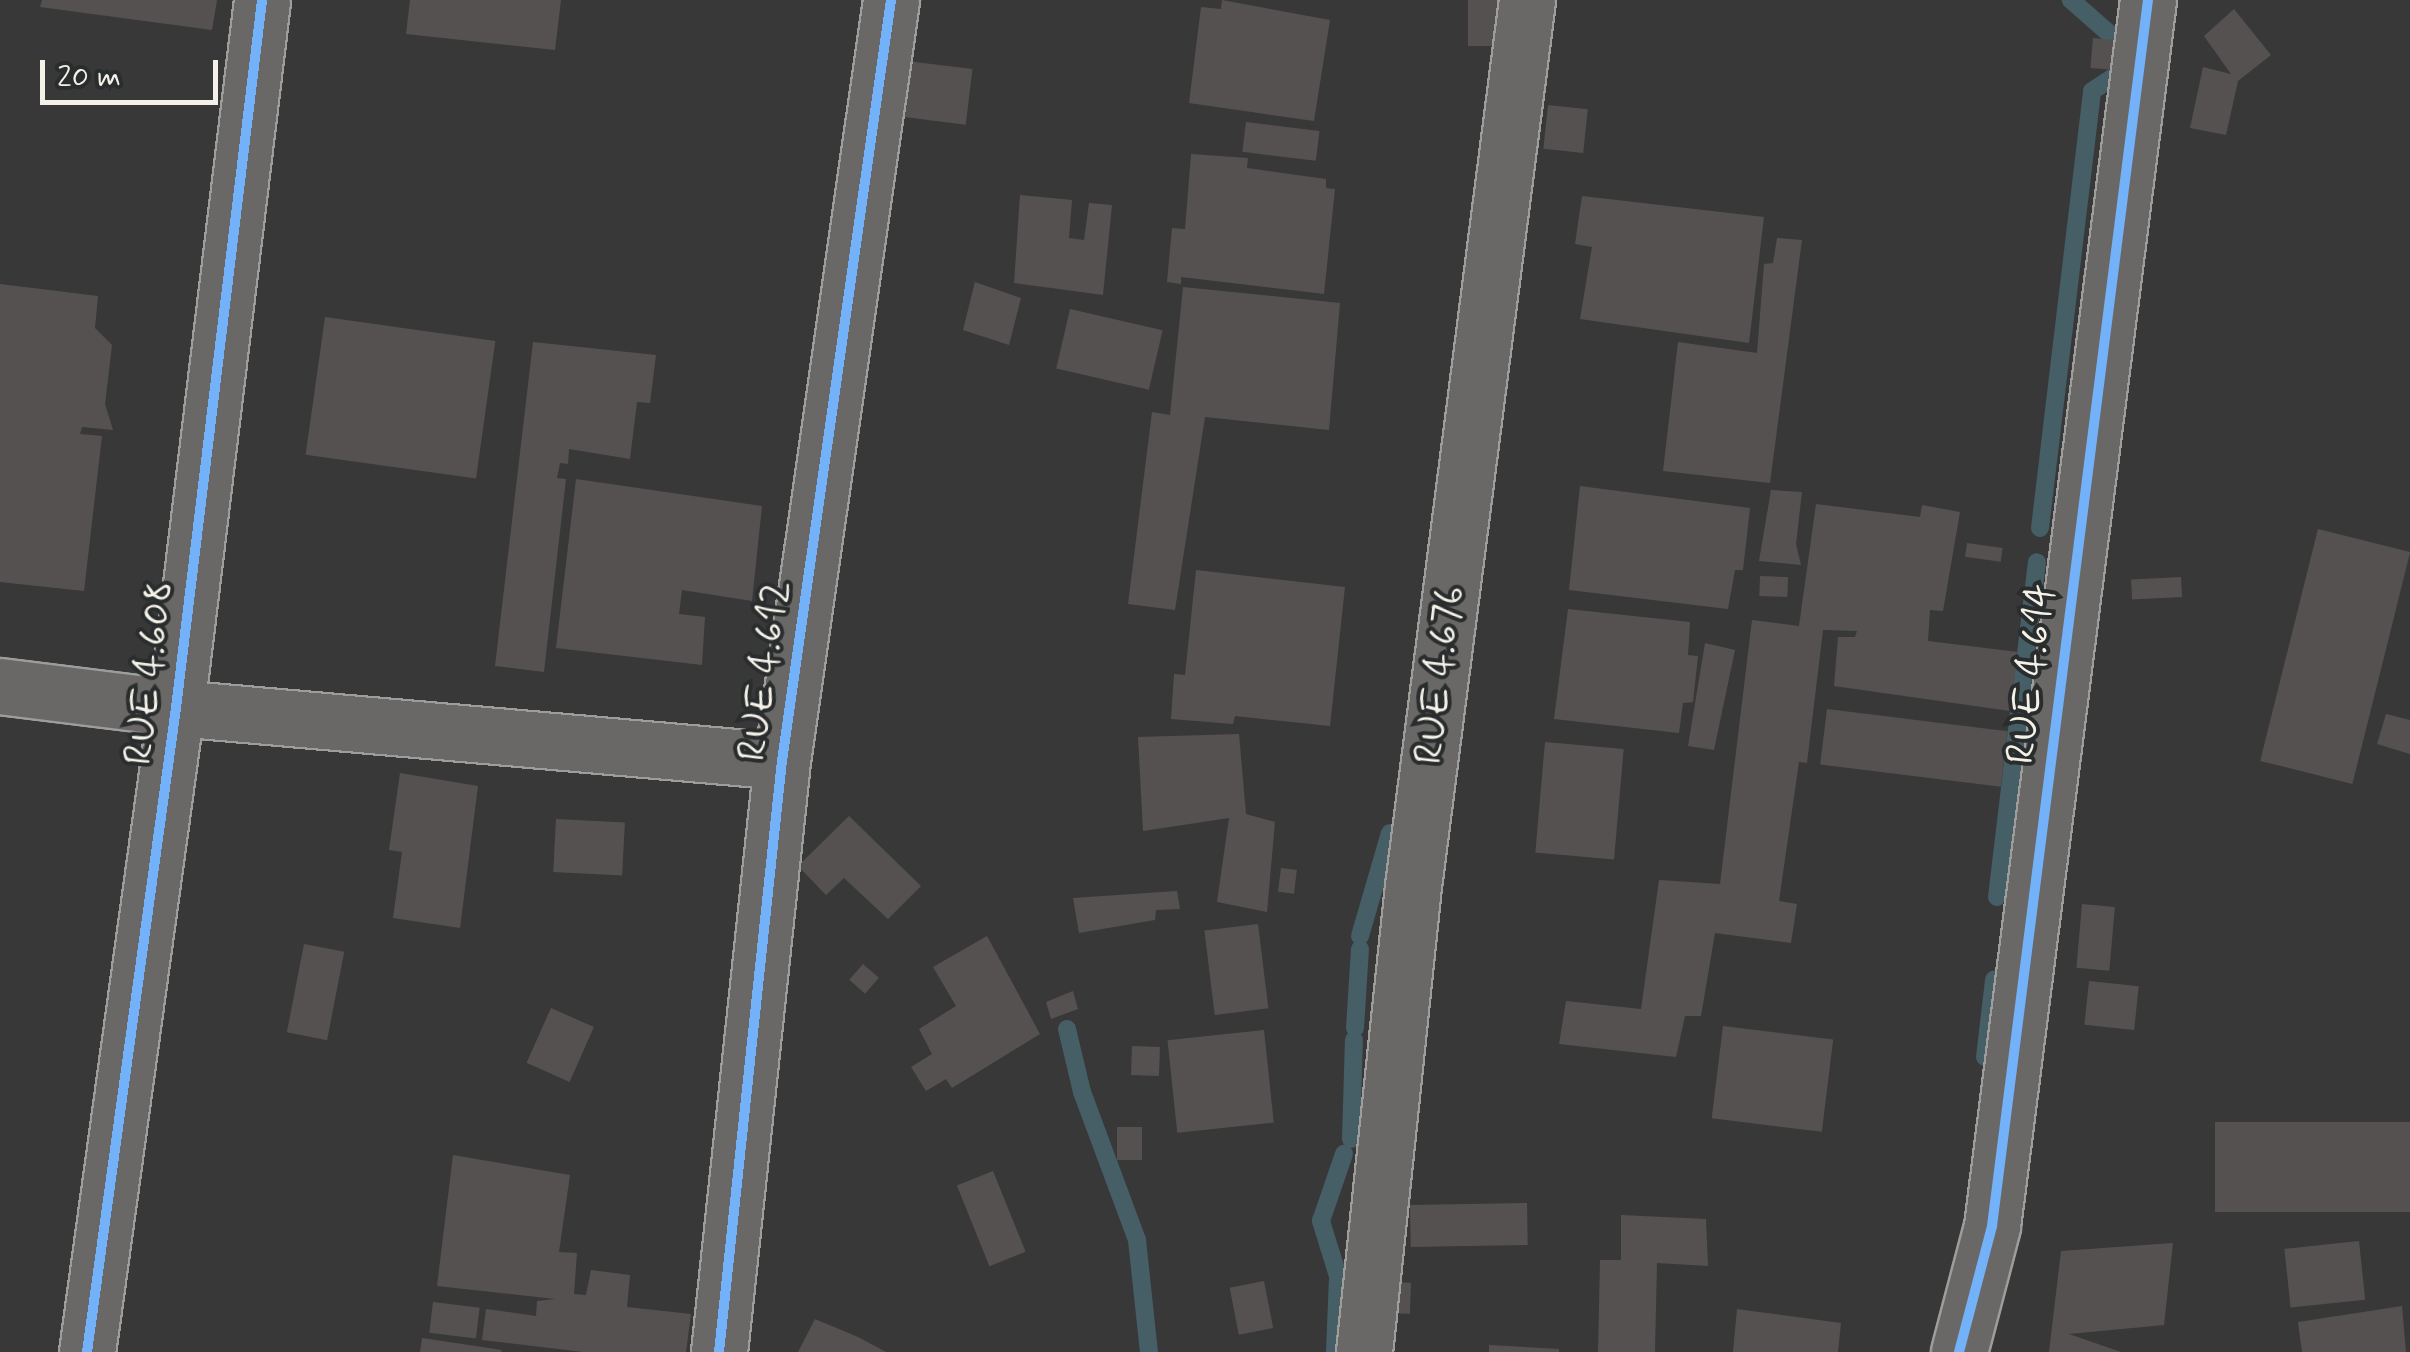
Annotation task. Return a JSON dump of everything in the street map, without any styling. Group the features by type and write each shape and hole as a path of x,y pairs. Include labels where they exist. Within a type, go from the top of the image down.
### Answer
{"street":[{"name":"RUE 4.608","path":"87,1352 176,708 262,0"},
{"name":"RUE 4.612","path":"719,1352 782,761 891,0"},
{"name":"RUE 4.676","path":"1364,1352 1414,886 1527,0"},
{"name":"RUE 4.614","path":"1960,1352 1992,1226 2148,0"},
{"path":"0,686 176,708 782,761"}],"building":[{"path":"42,0 217,0 212,30 40,7"},
{"path":"410,0 561,0 555,50 406,34"},
{"path":"1222,0 1330,20 1314,121 1189,103 1201,7 1221,9"},
{"path":"1468,0 1497,0 1497,46 1468,46"},
{"path":"2234,9 2271,55 2238,81 2226,135 2190,128 2203,67 2231,74 2204,36"},
{"path":"2093,38 2118,40 2115,70 2090,68"},
{"path":"907,61 973,69 966,125 900,117"},
{"path":"1548,105 1588,109 1583,153 1543,149"},
{"path":"1246,122 1319,131 1316,161 1242,152"},
{"path":"1191,154 1248,158 1247,168 1326,179 1326,188 1335,189 1324,294 1181,277 1181,284 1167,282 1172,228 1185,229"},
{"path":"1020,195 1072,200 1069,238 1084,240 1089,203 1112,205 1103,295 1014,283"},
{"path":"1582,196 1764,217 1749,343 1580,319 1592,247 1575,244"},
{"path":"1777,238 1802,240 1770,483 1663,471 1678,342 1757,353 1764,264 1773,263"},
{"path":"975,282 1021,298 1009,345 963,330"},
{"path":"0,284 98,296 95,328 112,345 105,404 113,430 82,427 80,434 102,436 84,591 0,582"},
{"path":"1183,287 1340,303 1329,430 1205,417 1175,610 1128,604 1152,412 1170,415"},
{"path":"1070,309 1163,330 1149,390 1056,368"},
{"path":"325,317 495,341 476,479 306,455"},
{"path":"533,342 656,355 650,403 637,402 630,459 569,449 568,464 560,463 557,478 566,479 544,672 495,666"},
{"path":"576,479 762,506 752,601 682,590 679,614 705,617 702,665 556,648"},
{"path":"1580,486 1750,508 1743,570 1735,570 1728,609 1569,590"},
{"path":"1771,490 1802,492 1796,544 1801,565 1759,561"},
{"path":"1816,504 1920,517 1922,505 1960,512 1943,611 1930,610 1928,641 2018,652 2010,711 1834,686 1838,637 1855,637 1857,631 1823,630 1807,763 1799,762 1779,901 1797,904 1791,943 1715,933 1701,1016 1685,1016 1676,1057 1559,1044 1566,1001 1641,1009 1659,880 1720,884 1752,620 1799,626"},
{"path":"2318,529 2410,552 2352,784 2260,761"},
{"path":"1967,543 2003,548 2001,562 1965,557"},
{"path":"1196,570 1345,587 1330,726 1235,716 1233,724 1171,719 1174,674 1185,675"},
{"path":"1760,576 1788,577 1787,597 1759,596"},
{"path":"2181,577 2182,597 2132,600 2131,580"},
{"path":"1568,609 1690,622 1688,655 1698,656 1693,702 1683,703 1679,733 1554,719"},
{"path":"1705,643 1735,650 1714,750 1688,746"},
{"path":"1827,709 2008,731 2001,787 1820,765"},
{"path":"2386,714 2410,720 2410,754 2377,744"},
{"path":"1239,734 1246,814 1275,822 1267,912 1217,902 1229,818 1143,831 1138,737"},
{"path":"1545,742 1624,749 1614,859 1535,853"},
{"path":"400,773 478,786 460,928 393,918 402,852 389,850"},
{"path":"849,816 921,886 888,919 844,878 826,895 798,866"},
{"path":"556,819 625,823 622,876 553,872"},
{"path":"1281,868 1297,870 1294,894 1278,892"},
{"path":"1177,891 1180,909 1156,910 1155,920 1079,933 1073,898"},
{"path":"2082,904 2115,907 2109,971 2076,968"},
{"path":"1258,924 1268,1008 1215,1015 1204,931"},
{"path":"987,936 1040,1034 952,1088 946,1079 926,1091 911,1067 932,1054 919,1029 956,1006 933,967"},
{"path":"304,944 344,952 327,1040 287,1032"},
{"path":"863,964 879,978 865,994 849,980"},
{"path":"2089,981 2139,986 2134,1030 2084,1025"},
{"path":"1073,991 1078,1009 1051,1019 1046,1002"},
{"path":"551,1008 594,1027 570,1082 527,1063"},
{"path":"1723,1026 1833,1040 1822,1132 1712,1118"},
{"path":"1264,1030 1274,1122 1177,1133 1168,1040"},
{"path":"1132,1046 1160,1047 1159,1076 1131,1075"},
{"path":"2215,1122 2410,1122 2410,1212 2215,1212"},
{"path":"1117,1127 1142,1127 1142,1160 1117,1160"},
{"path":"453,1155 570,1175 559,1252 577,1253 574,1294 586,1295 591,1270 630,1275 627,1307 691,1314 686,1352 583,1352 482,1340 486,1309 536,1316 537,1301 555,1299 437,1286"},
{"path":"993,1171 1026,1252 989,1266 957,1186"},
{"path":"1527,1203 1528,1245 1411,1247 1410,1205"},
{"path":"1621,1215 1706,1219 1708,1266 1657,1263 1655,1352 1598,1352 1600,1260 1621,1260"},
{"path":"2359,1241 2365,1300 2291,1308 2284,1249"},
{"path":"2173,1243 2164,1325 2069,1334 2121,1352 2049,1352 2061,1251"},
{"path":"1264,1281 1273,1328 1239,1335 1230,1288"},
{"path":"1387,1282 1411,1283 1410,1314 1386,1313"},
{"path":"433,1302 480,1308 476,1338 429,1333"},
{"path":"2402,1306 2406,1352 2302,1352 2298,1322"},
{"path":"1737,1309 1841,1323 1838,1352 1733,1352"},
{"path":"815,1319 858,1337 886,1352 798,1352"},
{"path":"422,1338 502,1350 420,1352"},
{"path":"1489,1345 1559,1349 1559,1352 1489,1352"}],"waterway":[{"path":"2040,528 2092,91 2118,74 2112,36 2071,0"},
{"path":"1997,897 2037,562"},
{"path":"1360,936 1390,833"},
{"path":"1355,1028 1360,949"},
{"path":"1985,1057 1994,980"},
{"path":"1067,1029 1082,1092 1137,1240 1149,1352"},
{"path":"1351,1139 1354,1040"},
{"path":"1335,1352 1338,1276 1321,1221 1344,1154"}],"cycle path":[{"path":"87,1352 176,708 262,0"},
{"path":"719,1352 782,761 891,0"},
{"path":"1959,1352 1992,1226 2148,0"}]}
